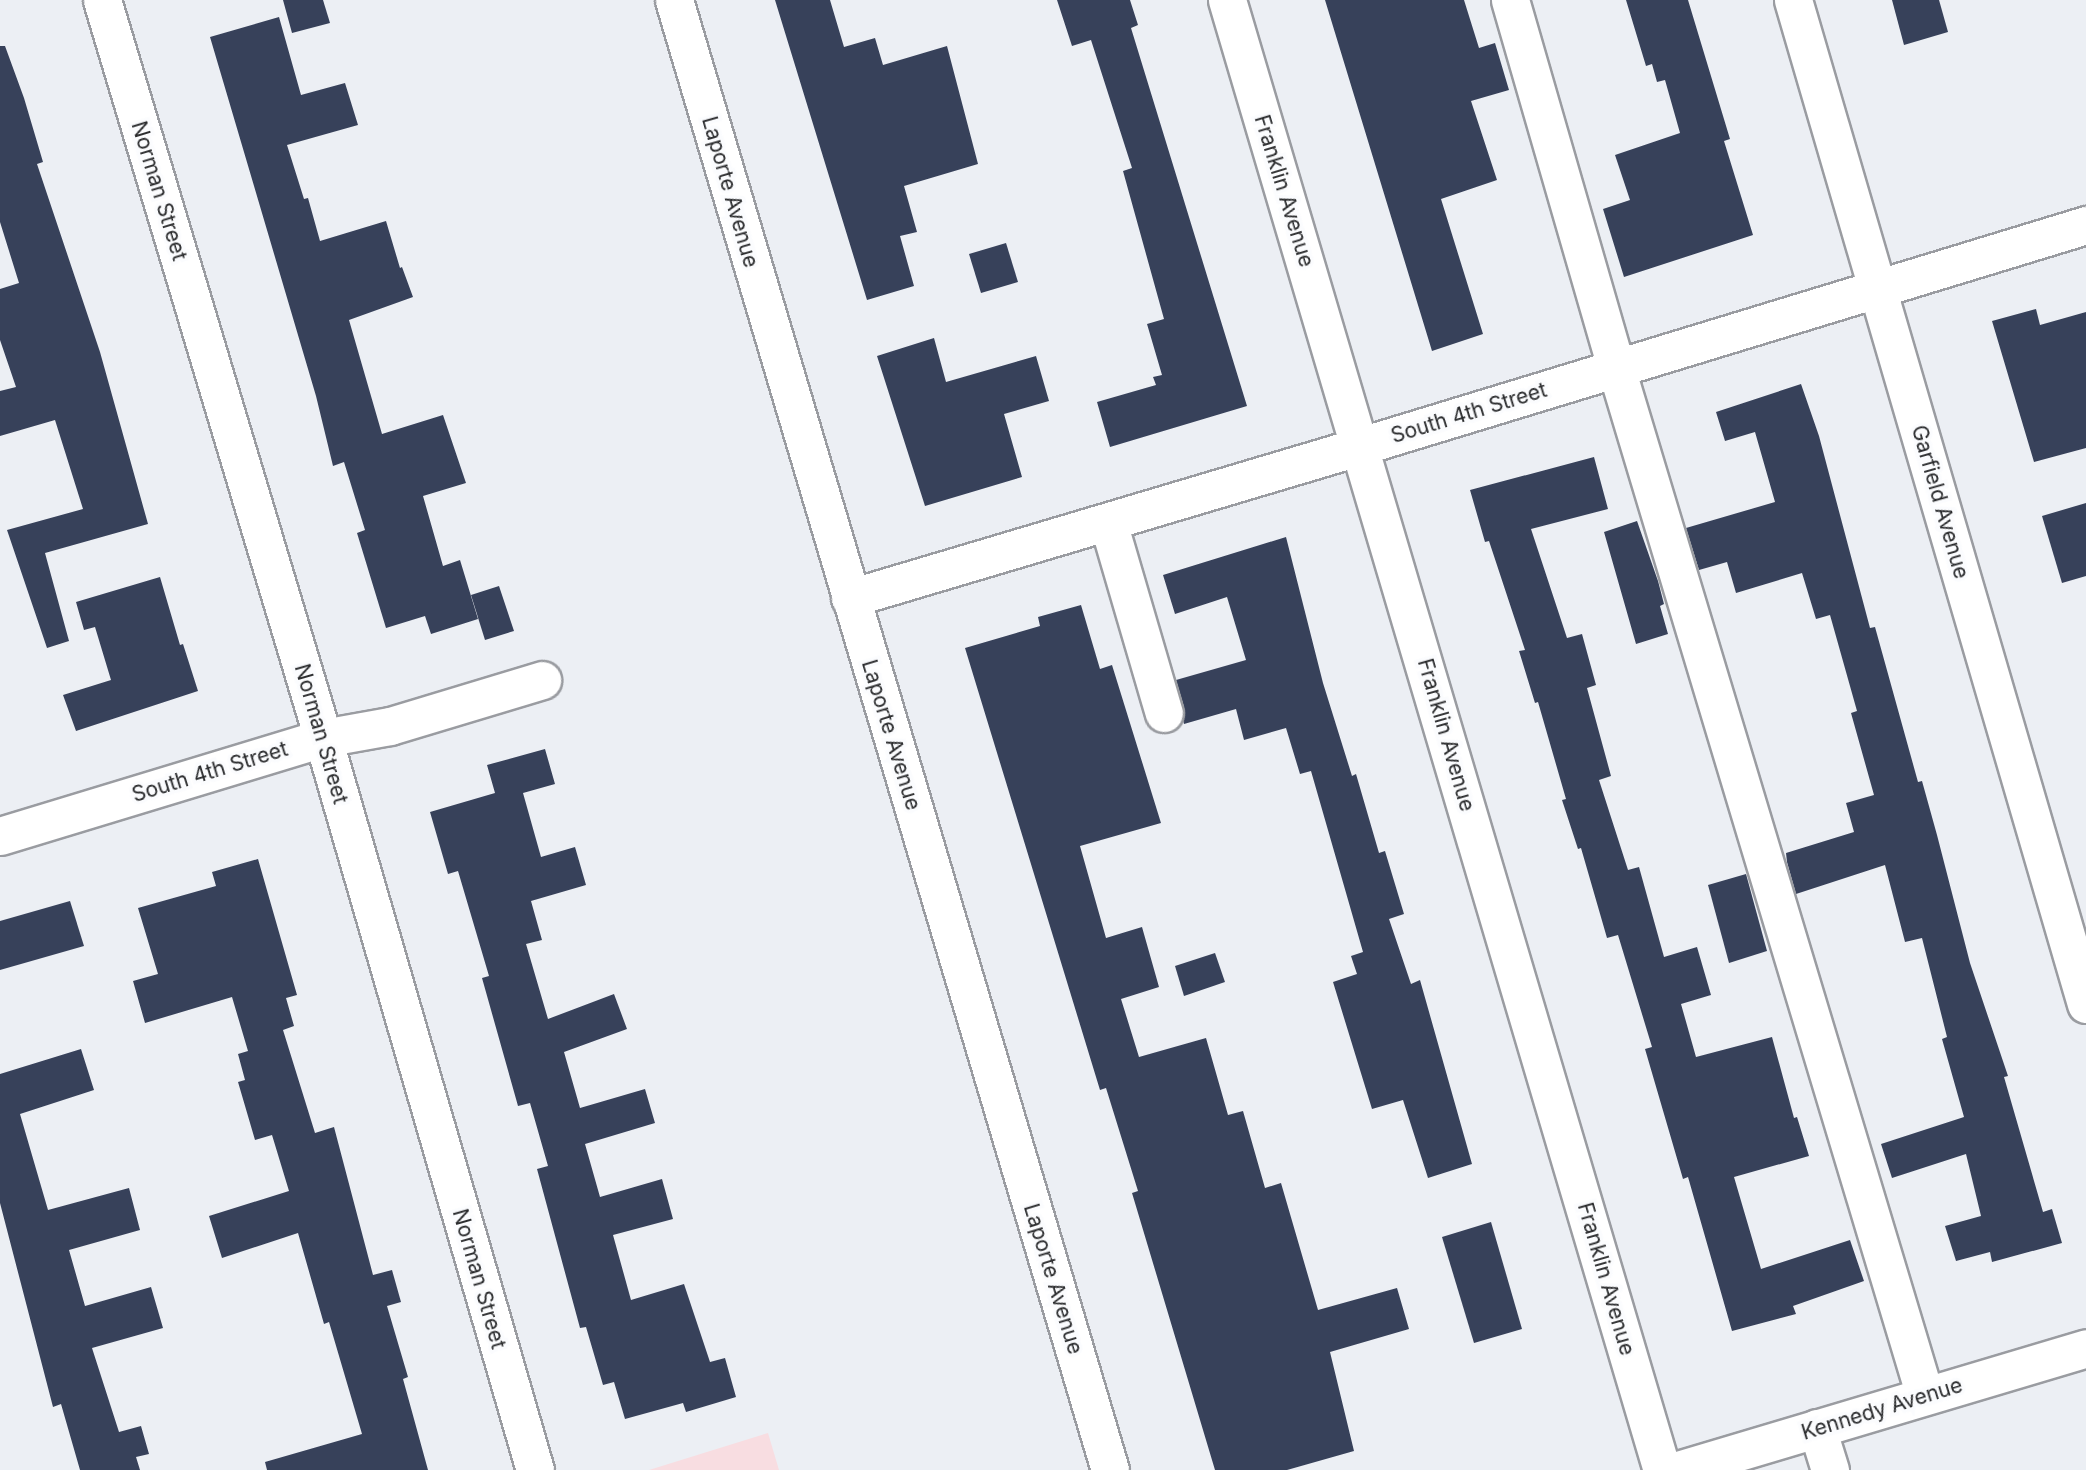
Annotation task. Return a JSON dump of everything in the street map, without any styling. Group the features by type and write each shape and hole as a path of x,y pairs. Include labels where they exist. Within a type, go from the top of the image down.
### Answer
{"street":[{"name":"Norman Street","path":"102,0 323,738 535,1470"},
{"name":"Laporte Avenue","path":"674,0 1110,1470"},
{"name":"Franklin Avenue","path":"1227,0 1662,1470"},
{"path":"1510,0 1616,368 1925,1396"},
{"name":"Garfield Avenue","path":"1793,0 2086,1004"},
{"name":"South 4th Street","path":"850,598 1361,446 2086,225"},
{"path":"1108,522 1164,713"},
{"name":"South 4th Street","path":"0,836 323,738 390,726 542,680"},
{"name":"Kennedy Avenue","path":"1678,1470 2086,1348"},
{"path":"1817,1428 1830,1470"}],"shaded area":[{"path":"768,1433 779,1470 649,1470"}],"building":[{"path":"283,0 323,0 330,23 292,33"},
{"path":"775,0 830,0 844,47 875,38 883,65 947,46 978,164 904,186 917,232 900,236 914,286 867,300"},
{"path":"1057,0 1130,0 1138,25 1131,28 1247,406 1110,447 1097,402 1156,385 1153,377 1162,375 1147,324 1164,319 1123,171 1132,168 1091,40 1072,46"},
{"path":"1325,0 1464,0 1479,48 1495,43 1509,90 1471,101 1497,180 1441,199 1483,334 1432,351"},
{"path":"1626,0 1688,0 1730,139 1724,141 1753,235 1624,277 1603,209 1630,200 1615,155 1680,133 1665,80 1657,82 1652,64 1646,66"},
{"path":"1892,0 1939,0 1948,32 1904,45"},
{"path":"279,17 301,95 345,83 358,125 287,145 304,199 308,198 320,241 386,221 400,268 402,267 413,297 349,320 382,434 443,415 466,483 423,496 443,566 460,560 478,619 431,634 425,616 386,628 357,533 365,530 344,462 333,466 316,396 210,37"},
{"path":"0,46 5,46 24,98 43,162 37,164 100,352 148,524 45,553 69,641 47,648 7,530 83,509 55,420 0,436 0,391 16,387 0,340 0,289 19,283 0,222"},
{"path":"1006,243 1018,282 981,293 969,254"},
{"path":"2036,309 2040,325 2086,312 2086,448 2034,462 1992,321"},
{"path":"934,338 946,382 1036,356 1049,401 1004,414 1022,477 925,506 877,356"},
{"path":"1801,384 1819,436 1870,628 1875,627 1918,782 1922,781 1970,963 2008,1076 2004,1077 2043,1212 2052,1209 2062,1243 1992,1262 1990,1252 1956,1261 1945,1226 1981,1216 1966,1154 1892,1178 1881,1144 1964,1117 1942,1039 1947,1037 1922,938 1905,942 1885,865 1796,894 1787,862 1786,853 1854,832 1846,803 1874,795 1851,713 1857,711 1830,615 1816,619 1802,573 1736,593 1727,562 1699,570 1686,528 1775,502 1755,432 1725,441 1716,412"},
{"path":"1594,457 1608,509 1531,529 1567,638 1582,634 1596,685 1587,688 1611,776 1599,780 1628,870 1639,867 1664,957 1697,947 1711,995 1681,1004 1696,1057 1772,1037 1794,1118 1797,1117 1809,1156 1734,1177 1761,1269 1850,1240 1864,1281 1793,1306 1796,1314 1732,1331 1688,1177 1683,1179 1645,1049 1652,1047 1618,935 1607,938 1581,848 1578,849 1562,800 1566,799 1538,702 1535,703 1519,651 1525,650 1489,541 1485,542 1470,490"},
{"path":"2086,503 2086,576 2062,583 2042,516"},
{"path":"1637,521 1658,581 1664,604 1660,606 1668,634 1636,644 1604,532"},
{"path":"1286,537 1323,683 1352,776 1356,774 1379,853 1385,851 1404,914 1389,919 1411,984 1420,980 1472,1164 1428,1178 1403,1100 1372,1109 1333,982 1357,974 1351,956 1363,952 1311,771 1300,774 1286,728 1244,740 1236,709 1184,724 1183,720 1184,707 1176,680 1246,660 1227,597 1175,614 1163,575"},
{"path":"160,577 180,645 183,644 198,691 76,731 63,695 111,680 95,627 84,630 76,602"},
{"path":"499,586 514,631 485,640 471,595"},
{"path":"1081,605 1100,669 1112,665 1161,823 1080,846 1106,938 1142,927 1159,987 1121,999 1139,1057 1206,1038 1228,1115 1243,1111 1265,1188 1281,1183 1318,1310 1397,1288 1409,1329 1330,1352 1354,1451 1287,1470 1215,1470 1132,1193 1138,1191 1106,1088 1100,1090 965,648 1040,626 1038,617"},
{"path":"545,749 555,784 523,793 541,857 575,847 586,885 531,901 542,940 526,944 548,1019 614,994 627,1029 564,1052 580,1108 645,1089 655,1123 585,1144 600,1197 662,1179 673,1219 613,1235 631,1300 684,1284 710,1362 725,1358 736,1397 686,1412 683,1403 625,1419 614,1382 603,1385 586,1327 580,1328 537,1169 548,1166 530,1103 518,1106 482,978 489,976 458,871 448,874 430,812 495,793 487,765"},
{"path":"258,859 297,995 286,998 294,1026 283,1030 315,1133 334,1127 373,1275 392,1270 401,1302 387,1306 408,1377 403,1379 428,1470 267,1470 265,1462 362,1434 329,1322 324,1324 298,1233 222,1258 209,1216 289,1191 272,1135 255,1140 238,1082 245,1080 238,1054 248,1051 232,997 145,1023 133,981 158,974 138,908 216,886 212,872"},
{"path":"1746,874 1767,951 1729,963 1708,885"},
{"path":"70,901 84,946 0,970 0,921"},
{"path":"1215,953 1225,982 1184,996 1175,966"},
{"path":"81,1049 94,1090 20,1114 48,1210 129,1188 140,1230 69,1250 85,1306 151,1287 163,1328 92,1348 119,1432 141,1426 149,1454 136,1457 140,1470 80,1470 61,1404 53,1407 0,1203 0,1074"},
{"path":"1491,1222 1522,1329 1474,1343 1442,1237"}]}
